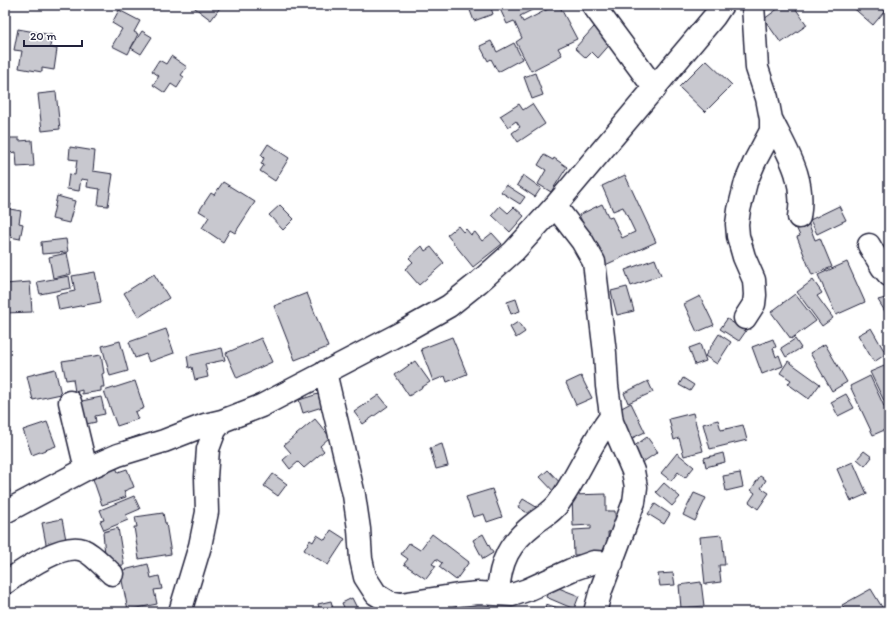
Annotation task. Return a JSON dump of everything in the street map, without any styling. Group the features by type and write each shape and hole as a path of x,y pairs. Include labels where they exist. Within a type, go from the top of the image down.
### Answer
{"street":[{"path":"593,5 654,89"},
{"path":"5,512 86,469 118,455 164,441 261,406 401,333 449,306 514,251 555,206 714,17 722,5"},
{"path":"745,318 754,304 756,295 754,280 744,257 738,236 737,224 739,210 746,182 755,161 772,131 767,98 757,68 753,5"},
{"path":"771,119 797,172 801,191 801,207 799,217"},
{"path":"555,206 582,241 594,262 611,417 633,471 636,487 634,502 601,590 596,612"},
{"path":"869,245 882,267 889,274"},
{"path":"325,372 354,495 361,559 365,577 376,594 389,602 401,604 458,595 498,593 512,595 594,562 612,563"},
{"path":"70,402 86,469"},
{"path":"498,593 499,575 510,549 524,533 553,510 560,502 584,462 599,433 611,417"},
{"path":"180,612 200,546 207,512 206,477 208,450 215,430 222,421"},
{"path":"5,583 25,569 49,556 65,550 83,550 91,555 112,574"}],"building":[{"path":"191,5 222,5 211,20"},
{"path":"447,5 457,5 448,8"},
{"path":"468,5 490,5 493,14 474,21"},
{"path":"494,5 503,5 496,9"},
{"path":"508,5 542,5 520,16 523,22 556,5 559,5 577,39 558,48 562,55 531,71 516,42 522,38 514,21 507,24 500,9"},
{"path":"783,5 793,5 807,25 781,43 764,19"},
{"path":"850,5 889,5 889,6 873,25"},
{"path":"119,10 140,21 134,32 138,34 128,54 112,46 122,29 112,23"},
{"path":"594,27 612,42 598,58 592,52 586,58 575,48"},
{"path":"18,29 52,35 50,47 57,49 54,70 42,68 42,72 19,68 22,51 14,50"},
{"path":"142,31 152,37 141,54 131,48"},
{"path":"491,41 497,52 514,43 522,59 498,72 491,59 488,61 480,46"},
{"path":"171,56 187,67 181,75 184,77 177,88 171,84 165,93 153,85 159,76 152,71 159,60 166,64"},
{"path":"706,60 732,85 705,112 679,87"},
{"path":"535,73 543,95 532,99 524,77"},
{"path":"56,92 60,129 42,131 38,94"},
{"path":"519,104 523,110 532,104 545,124 518,142 512,133 520,127 516,121 508,127 500,116"},
{"path":"8,138 19,138 19,141 32,140 34,166 17,167 16,152 9,153"},
{"path":"268,144 289,158 275,181 260,171 264,165 261,164 264,158 261,155"},
{"path":"70,147 95,151 93,171 113,174 108,206 98,205 100,189 87,187 88,180 81,179 79,191 67,189 69,174 75,175 77,160 69,159"},
{"path":"544,155 553,160 554,158 567,167 551,192 538,184 546,170 538,165"},
{"path":"523,175 541,188 535,197 517,185"},
{"path":"625,175 656,242 603,266 579,215 602,204 609,218 612,217 622,238 635,232 623,207 613,211 602,186"},
{"path":"223,182 255,202 235,233 230,230 223,242 202,228 209,217 199,211 211,193 214,195"},
{"path":"506,185 525,197 520,204 501,192"},
{"path":"57,196 75,201 69,223 52,219"},
{"path":"5,203 11,204 10,209 21,211 19,223 23,224 20,239 10,237 10,234 5,233"},
{"path":"280,205 294,219 283,230 269,215"},
{"path":"500,206 508,213 514,207 524,216 510,232 492,215"},
{"path":"839,206 846,220 817,234 810,220"},
{"path":"808,222 815,240 820,238 832,267 812,275 797,237 800,236 796,227"},
{"path":"458,226 463,232 466,229 471,235 475,232 482,241 492,233 502,244 473,267 447,235"},
{"path":"66,239 68,252 42,254 41,242"},
{"path":"422,246 425,251 431,247 444,263 419,285 405,269 413,262 409,258"},
{"path":"67,253 71,274 53,278 49,257"},
{"path":"655,259 661,275 631,286 625,270"},
{"path":"847,262 865,302 836,315 818,275"},
{"path":"95,272 101,302 59,310 56,295 75,291 72,276"},
{"path":"154,274 169,298 139,317 124,293"},
{"path":"69,276 71,288 40,294 37,282"},
{"path":"813,280 822,293 817,296 833,318 822,326 797,292"},
{"path":"30,282 32,312 5,313 5,284"},
{"path":"627,287 634,311 617,315 611,291"},
{"path":"307,293 328,347 295,360 274,306"},
{"path":"795,294 816,321 791,339 771,312"},
{"path":"700,296 714,325 697,332 684,304"},
{"path":"889,297 889,318 878,300"},
{"path":"516,299 520,311 511,314 507,302"},
{"path":"727,319 746,331 739,341 720,329"},
{"path":"518,322 525,332 516,338 510,327"},
{"path":"871,328 886,354 874,362 858,335"},
{"path":"166,329 174,353 149,362 146,354 135,358 129,342"},
{"path":"719,334 731,342 717,364 705,356"},
{"path":"452,337 467,374 447,382 445,376 433,381 421,349"},
{"path":"261,338 272,362 237,378 226,353"},
{"path":"773,339 776,347 773,348 776,357 779,355 783,366 762,374 752,347"},
{"path":"795,339 801,348 786,357 781,348"},
{"path":"120,341 128,371 110,376 102,346"},
{"path":"700,344 706,361 695,365 689,348"},
{"path":"825,344 847,382 832,391 810,353"},
{"path":"222,348 225,360 205,364 208,377 195,380 192,367 189,368 187,356"},
{"path":"101,355 104,373 102,374 104,387 101,387 101,391 82,394 82,390 75,392 73,379 66,380 62,361"},
{"path":"415,361 430,382 409,396 395,375"},
{"path":"788,361 820,384 809,399 788,384 791,380 780,373"},
{"path":"889,364 889,404 886,405 870,372"},
{"path":"55,369 61,394 33,400 27,376"},
{"path":"581,376 592,398 576,405 566,383"},
{"path":"870,376 889,417 889,428 873,435 850,386"},
{"path":"683,378 694,385 690,391 679,385"},
{"path":"135,381 144,408 135,412 138,419 117,426 104,391"},
{"path":"648,381 653,392 628,403 624,393"},
{"path":"318,394 322,407 303,413 299,400"},
{"path":"846,394 854,408 838,416 831,402"},
{"path":"379,395 388,406 363,424 354,412"},
{"path":"101,397 105,414 95,416 96,422 82,425 77,402"},
{"path":"631,403 645,432 628,440 614,412"},
{"path":"693,413 703,451 684,456 679,438 674,440 669,419"},
{"path":"315,419 330,437 320,446 324,451 304,468 298,462 290,469 283,460 291,453 284,445"},
{"path":"718,420 721,430 743,425 747,440 710,449 703,424"},
{"path":"47,422 56,446 32,455 23,430"},
{"path":"140,435 142,442 125,447 123,441"},
{"path":"647,437 658,452 640,464 629,450"},
{"path":"442,444 448,466 436,469 430,448"},
{"path":"864,451 872,457 865,466 857,459"},
{"path":"677,453 694,467 685,478 678,472 671,481 661,473"},
{"path":"723,453 725,462 706,467 704,458"},
{"path":"853,462 867,494 851,501 837,469"},
{"path":"115,465 118,472 127,469 134,487 124,491 126,497 102,505 91,473"},
{"path":"548,470 565,488 557,495 540,477"},
{"path":"740,473 743,487 726,491 723,476"},
{"path":"273,474 287,484 278,496 264,486"},
{"path":"760,476 766,480 761,488 769,493 758,509 749,502 755,493 751,490"},
{"path":"5,479 10,492 5,494"},
{"path":"664,483 680,497 672,506 656,492"},
{"path":"492,489 502,517 487,522 484,514 473,517 466,497"},
{"path":"694,493 706,498 695,521 683,515"},
{"path":"606,494 606,511 615,511 616,532 608,532 609,555 574,555 573,530 591,529 591,525 573,526 572,495"},
{"path":"134,496 140,509 126,515 128,520 104,530 100,521 104,520 100,510"},
{"path":"523,499 538,508 532,516 518,507"},
{"path":"655,504 670,514 664,524 648,514"},
{"path":"163,513 171,554 139,559 134,527 137,527 135,517"},
{"path":"62,519 67,545 47,549 42,523"},
{"path":"118,528 124,565 106,566 103,532"},
{"path":"331,530 345,539 328,565 304,550 310,540 313,542 317,535 325,540"},
{"path":"432,534 469,562 456,580 439,567 442,563 436,559 432,564 436,566 426,579 404,564 408,559 401,554 409,543 420,550"},
{"path":"483,534 493,553 483,559 473,540"},
{"path":"722,535 725,565 719,565 721,582 705,584 700,537"},
{"path":"148,564 151,578 159,576 162,589 154,590 157,604 128,610 120,571"},
{"path":"673,573 675,585 660,586 658,574"},
{"path":"701,582 704,606 681,608 679,585"},
{"path":"551,585 579,596 574,609 546,597"},
{"path":"871,589 885,612 840,612 845,610 842,605"},
{"path":"352,598 358,610 354,612 346,612 342,603"},
{"path":"331,601 334,612 320,612 318,604"},
{"path":"546,604 570,612 544,612"}]}
